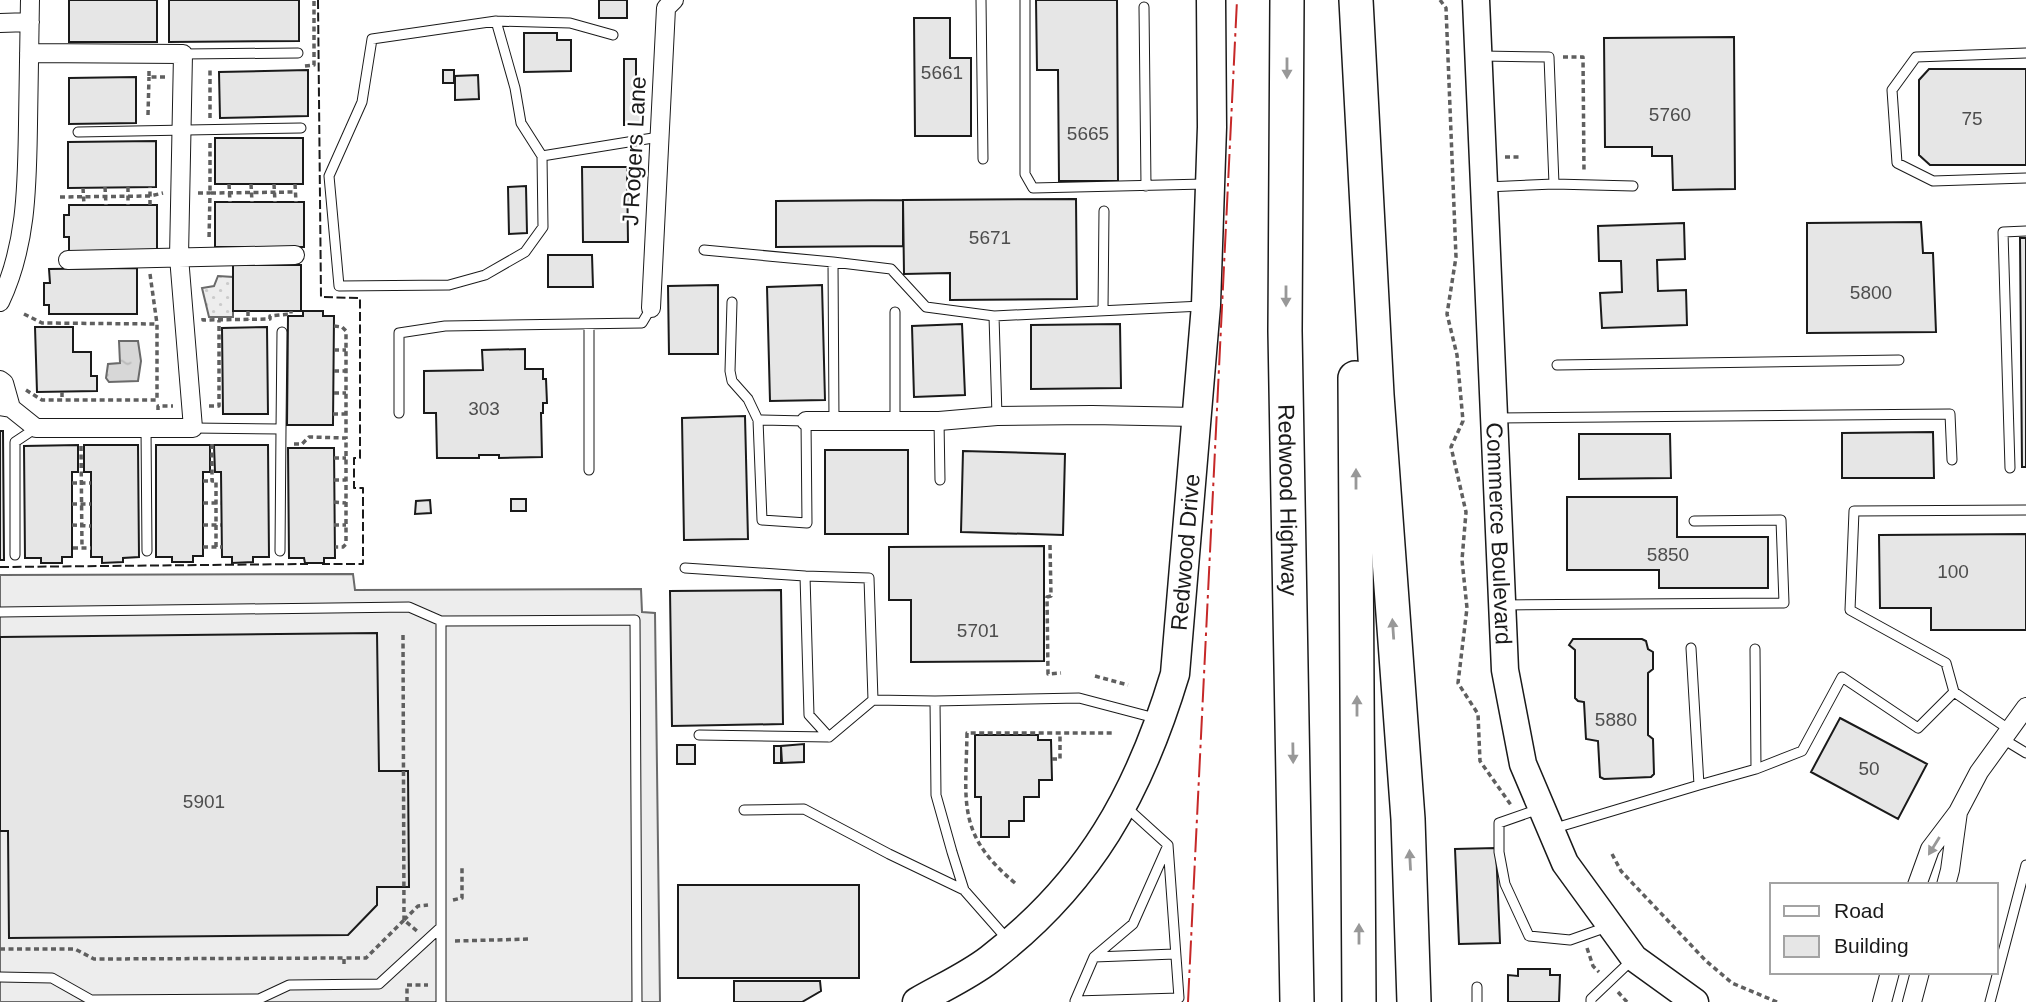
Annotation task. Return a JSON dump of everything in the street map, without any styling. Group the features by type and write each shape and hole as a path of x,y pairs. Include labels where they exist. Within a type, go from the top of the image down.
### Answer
{"highway":[{"name":"Redwood Highway","path":"1287,0 1285,331 1297,1002"},
{"path":"1354,0 1359,1002"},
{"path":"1354,0 1378,409 1408,819 1414,1002"}],"main road":[{"name":"Redwood Drive","path":"917,1002 989,960 1068,888 1124,805 1161,720 1175,674 1206,305 1211,184 1211,0"}],"street":[{"path":"0,302 13,275 25,219 30,0"},
{"name":"J Rogers Lane","path":"650,308 666,8 674,0"},
{"name":"Commerce Boulevard","path":"1476,0 1504,670 1523,764 1565,863 1634,958 1695,1002"},
{"path":"0,23 30,22"},
{"path":"0,380 4,383 6,407 36,428 193,428 179,257 183,54 29,52"},
{"path":"68,260 295,255"},
{"path":"806,421 939,421 997,416 1196,417"},
{"path":"1918,883 1930,849 1958,812 1979,772 2026,707"},
{"path":"1947,883 1951,870 1958,812"},
{"path":"1882,1002 1889,974"},
{"path":"1912,1002 1919,974"}],"lane":[{"path":"981,0 983,159"},
{"path":"1025,0 1026,174 1033,188 1211,184"},
{"path":"1144,7 1146,186"},
{"path":"496,21 522,122 542,156 543,227 525,252 485,275 449,285 339,286 330,176 362,102 372,39 496,21 570,23 613,35"},
{"path":"183,54 298,53"},
{"path":"2026,53 1916,57 1892,90 1897,163 1934,181 2026,178"},
{"path":"1478,55 1549,58 1554,184"},
{"path":"78,132 301,128"},
{"path":"542,156 659,137"},
{"path":"1484,188 1554,184 1633,186"},
{"path":"1103,310 1104,211"},
{"path":"2010,468 2003,232 2026,231"},
{"path":"704,250 891,269 926,307 994,316 1206,305"},
{"path":"833,262 834,421"},
{"path":"732,302 730,371 732,381 748,399 758,420 762,520 807,523 806,421 758,420"},
{"path":"400,414 400,333 445,326 642,323 650,308"},
{"path":"895,312 895,421"},
{"path":"994,316 997,416"},
{"path":"589,324 589,470"},
{"path":"280,551 282,332"},
{"path":"1557,365 1899,360"},
{"path":"1494,418 1950,414 1952,460"},
{"path":"939,421 940,481"},
{"path":"15,555 15,442 36,428"},
{"path":"146,428 147,551"},
{"path":"193,428 281,429"},
{"path":"2026,510 1854,511 1850,610 1946,663 1954,692 2026,753"},
{"path":"1502,605 1784,603 1782,520 1695,521"},
{"path":"685,568 869,578 873,701"},
{"path":"805,576 809,715 829,737"},
{"path":"0,612 409,607 441,621 635,620 637,1002"},
{"path":"441,621 441,1002"},
{"path":"1691,648 1699,785"},
{"path":"1755,649 1756,769"},
{"path":"1611,925 1570,940 1529,936 1505,884 1499,852 1499,822 1545,819 1699,785 1756,769 1802,751 1842,677 1918,728 1954,692"},
{"path":"699,735 829,737 873,701 1079,698 1161,720"},
{"path":"935,701 936,795 964,890"},
{"path":"1124,805 1168,845 1179,1000 1075,1001 1094,957 1133,924 1168,845"},
{"path":"744,810 804,809 964,890 1009,942"},
{"path":"1998,972 2026,865"},
{"path":"0,977 51,978 91,1000 260,999 289,985 379,984 441,927"},
{"path":"1094,957 1175,954"},
{"path":"1591,1002 1634,958"},
{"path":"1990,1002 1997,974"},
{"path":"1477,987 1477,1002"}],"path":[{"path":"304,66 314,65 314,0"},
{"path":"1549,58 1583,57 1584,185"},
{"path":"218,67 209,67 210,193 295,192"},
{"path":"148,115 149,77"},
{"path":"1505,157 1519,157"},
{"path":"229,184 230,202"},
{"path":"251,184 252,202"},
{"path":"274,184 275,202"},
{"path":"295,184 296,202"},
{"path":"105,187 106,205"},
{"path":"128,187 128,205"},
{"path":"150,187 150,205"},
{"path":"83,188 84,205"},
{"path":"200,308 203,320 270,319 269,314 291,314 291,311"},
{"path":"248,311 248,320"},
{"path":"19,384 37,399 157,403 157,324 42,323 24,314"},
{"path":"334,326 342,327 346,331 346,438"},
{"path":"334,350 346,350"},
{"path":"334,371 346,371"},
{"path":"62,392 62,400"},
{"path":"334,393 346,393"},
{"path":"333,414 346,414"},
{"path":"80,444 82,548"},
{"path":"203,547 219,547 219,503 212,444"},
{"path":"334,458 346,458"},
{"path":"334,481 346,480"},
{"path":"203,481 216,481"},
{"path":"72,484 91,483"},
{"path":"334,502 346,503"},
{"path":"203,503 219,503"},
{"path":"72,504 91,504"},
{"path":"72,525 91,526"},
{"path":"203,525 219,525"},
{"path":"334,525 346,525"},
{"path":"1050,545 1051,596 1047,597 1048,674 1062,673"},
{"path":"73,548 92,548"},
{"path":"403,635 404,920"},
{"path":"1095,676 1128,685"},
{"path":"1015,883 987,856 975,839 967,817 967,733 1112,733"},
{"path":"1052,759 1060,759 1060,733"},
{"path":"1612,854 1620,871 1706,961 1732,983 1777,1002"},
{"path":"453,941 531,939"},
{"path":"0,949 75,949 94,959 344,958"},
{"path":"407,1002 407,985 441,985"}],"shaded area":[{"path":"218,276 233,277 233,317 209,317 202,288 214,286"},
{"path":"353,574 355,590 641,589 642,612 655,613 660,1002 0,1002 0,575"}],"water":[{"path":"119,341 138,341 141,361 138,381 109,382 106,378 108,364 120,363"}],"building":[{"path":"69,0 157,0 157,42 69,42"},
{"path":"169,0 299,0 299,41 169,42"},
{"path":"599,0 627,0 627,18 599,18"},
{"path":"1036,0 1117,0 1118,181 1059,181 1058,70 1037,70"},
{"path":"914,18 950,18 950,58 971,58 971,136 915,136"},
{"path":"524,33 557,33 557,40 571,40 571,71 524,72"},
{"path":"1734,37 1735,189 1673,190 1672,156 1652,156 1652,147 1605,147 1604,38"},
{"path":"624,59 636,59 636,102 641,102 641,125 624,125"},
{"path":"1929,69 2026,69 2026,165 1930,165 1919,155 1919,80"},
{"path":"308,70 308,116 220,118 219,72"},
{"path":"443,70 454,70 454,83 443,83"},
{"path":"478,75 479,99 455,100 455,76"},
{"path":"136,77 136,123 69,124 69,78"},
{"path":"215,138 303,138 303,184 215,184"},
{"path":"156,141 156,187 68,188 68,142"},
{"path":"582,167 627,167 628,242 583,242"},
{"path":"526,186 527,233 509,234 508,187"},
{"path":"1076,199 1077,299 950,300 950,273 904,274 903,200"},
{"path":"903,200 903,246 776,247 776,201"},
{"path":"215,202 304,202 304,247 215,247"},
{"path":"69,205 157,205 157,251 69,251 69,237 64,237 64,215 69,215"},
{"path":"1921,222 1923,253 1933,253 1936,332 1807,333 1807,223"},
{"path":"1684,223 1685,259 1657,260 1658,291 1686,290 1687,325 1602,328 1600,293 1622,292 1621,261 1599,261 1598,226"},
{"path":"2020,238 2026,238 2026,467 2022,467"},
{"path":"548,255 592,255 593,287 548,287"},
{"path":"233,265 301,265 301,311 233,311"},
{"path":"137,268 137,314 49,314 49,305 44,305 44,283 50,283 49,269"},
{"path":"718,285 718,354 669,354 668,286"},
{"path":"822,285 825,400 770,401 767,287"},
{"path":"303,311 323,311 323,316 334,316 333,425 287,425 288,316 303,316"},
{"path":"962,324 965,395 914,397 912,326"},
{"path":"1120,324 1121,388 1031,389 1031,325"},
{"path":"35,327 73,327 73,352 91,352 91,376 97,376 97,391 37,392"},
{"path":"267,327 268,414 223,414 222,328"},
{"path":"525,349 525,369 543,369 543,379 546,379 547,403 543,403 541,413 542,457 499,458 499,455 479,455 479,458 437,458 436,413 424,413 424,371 483,370 482,350"},
{"path":"745,416 748,539 684,540 682,418"},
{"path":"0,431 3,431 4,560 0,560"},
{"path":"1933,432 1934,478 1842,478 1842,433"},
{"path":"1579,434 1670,434 1671,478 1579,479"},
{"path":"78,445 78,472 72,472 72,557 62,557 62,563 41,563 41,558 25,558 24,446"},
{"path":"84,445 138,445 139,557 123,558 123,562 102,563 102,557 91,557 91,472 84,472"},
{"path":"156,445 210,445 210,472 203,472 203,556 193,556 193,562 172,562 172,557 156,557"},
{"path":"214,445 268,445 269,557 253,557 253,562 232,563 232,557 222,557 221,472 215,472"},
{"path":"288,448 334,448 335,558 324,558 324,563 305,563 304,558 289,558"},
{"path":"825,450 908,450 908,534 825,534"},
{"path":"963,451 1065,454 1063,535 961,532"},
{"path":"1567,497 1677,497 1677,537 1768,537 1768,588 1659,588 1659,570 1567,570"},
{"path":"511,499 526,499 526,511 511,511"},
{"path":"430,500 431,513 415,514 416,501"},
{"path":"2026,534 2026,630 1931,630 1931,608 1880,608 1879,535"},
{"path":"1044,546 1044,661 911,662 911,600 889,600 889,547"},
{"path":"781,590 783,724 672,726 670,591"},
{"path":"377,633 379,771 408,771 409,887 377,887 377,905 348,935 9,938 8,831 0,831 0,637"},
{"path":"1573,639 1642,639 1653,652 1653,669 1648,673 1648,735 1653,739 1654,774 1651,777 1600,777 1598,741 1586,739 1584,702 1575,698 1575,650 1569,645"},
{"path":"1840,718 1927,764 1898,819 1811,772"},
{"path":"975,735 1038,735 1038,740 1051,740 1052,780 1039,780 1039,797 1024,797 1024,821 1009,821 1009,837 981,837 981,797 975,797"},
{"path":"804,744 804,762 782,763 781,746"},
{"path":"677,745 695,745 695,764 677,764"},
{"path":"774,746 781,746 781,763 774,763"},
{"path":"1496,848 1500,943 1459,944 1455,849"},
{"path":"678,885 859,885 859,978 678,978"},
{"path":"1518,969 1550,969 1550,975 1560,975 1559,1002 1508,1002 1508,975 1518,976"},
{"path":"734,981 820,981 821,991 802,1002 734,1002"}],"fence":[{"path":"318,0 321,297 360,298 360,458 354,458 354,488 363,488 363,564 322,564"},
{"path":"0,567 308,564"}],"power":[{"path":"1188,1002 1237,0"}]}
